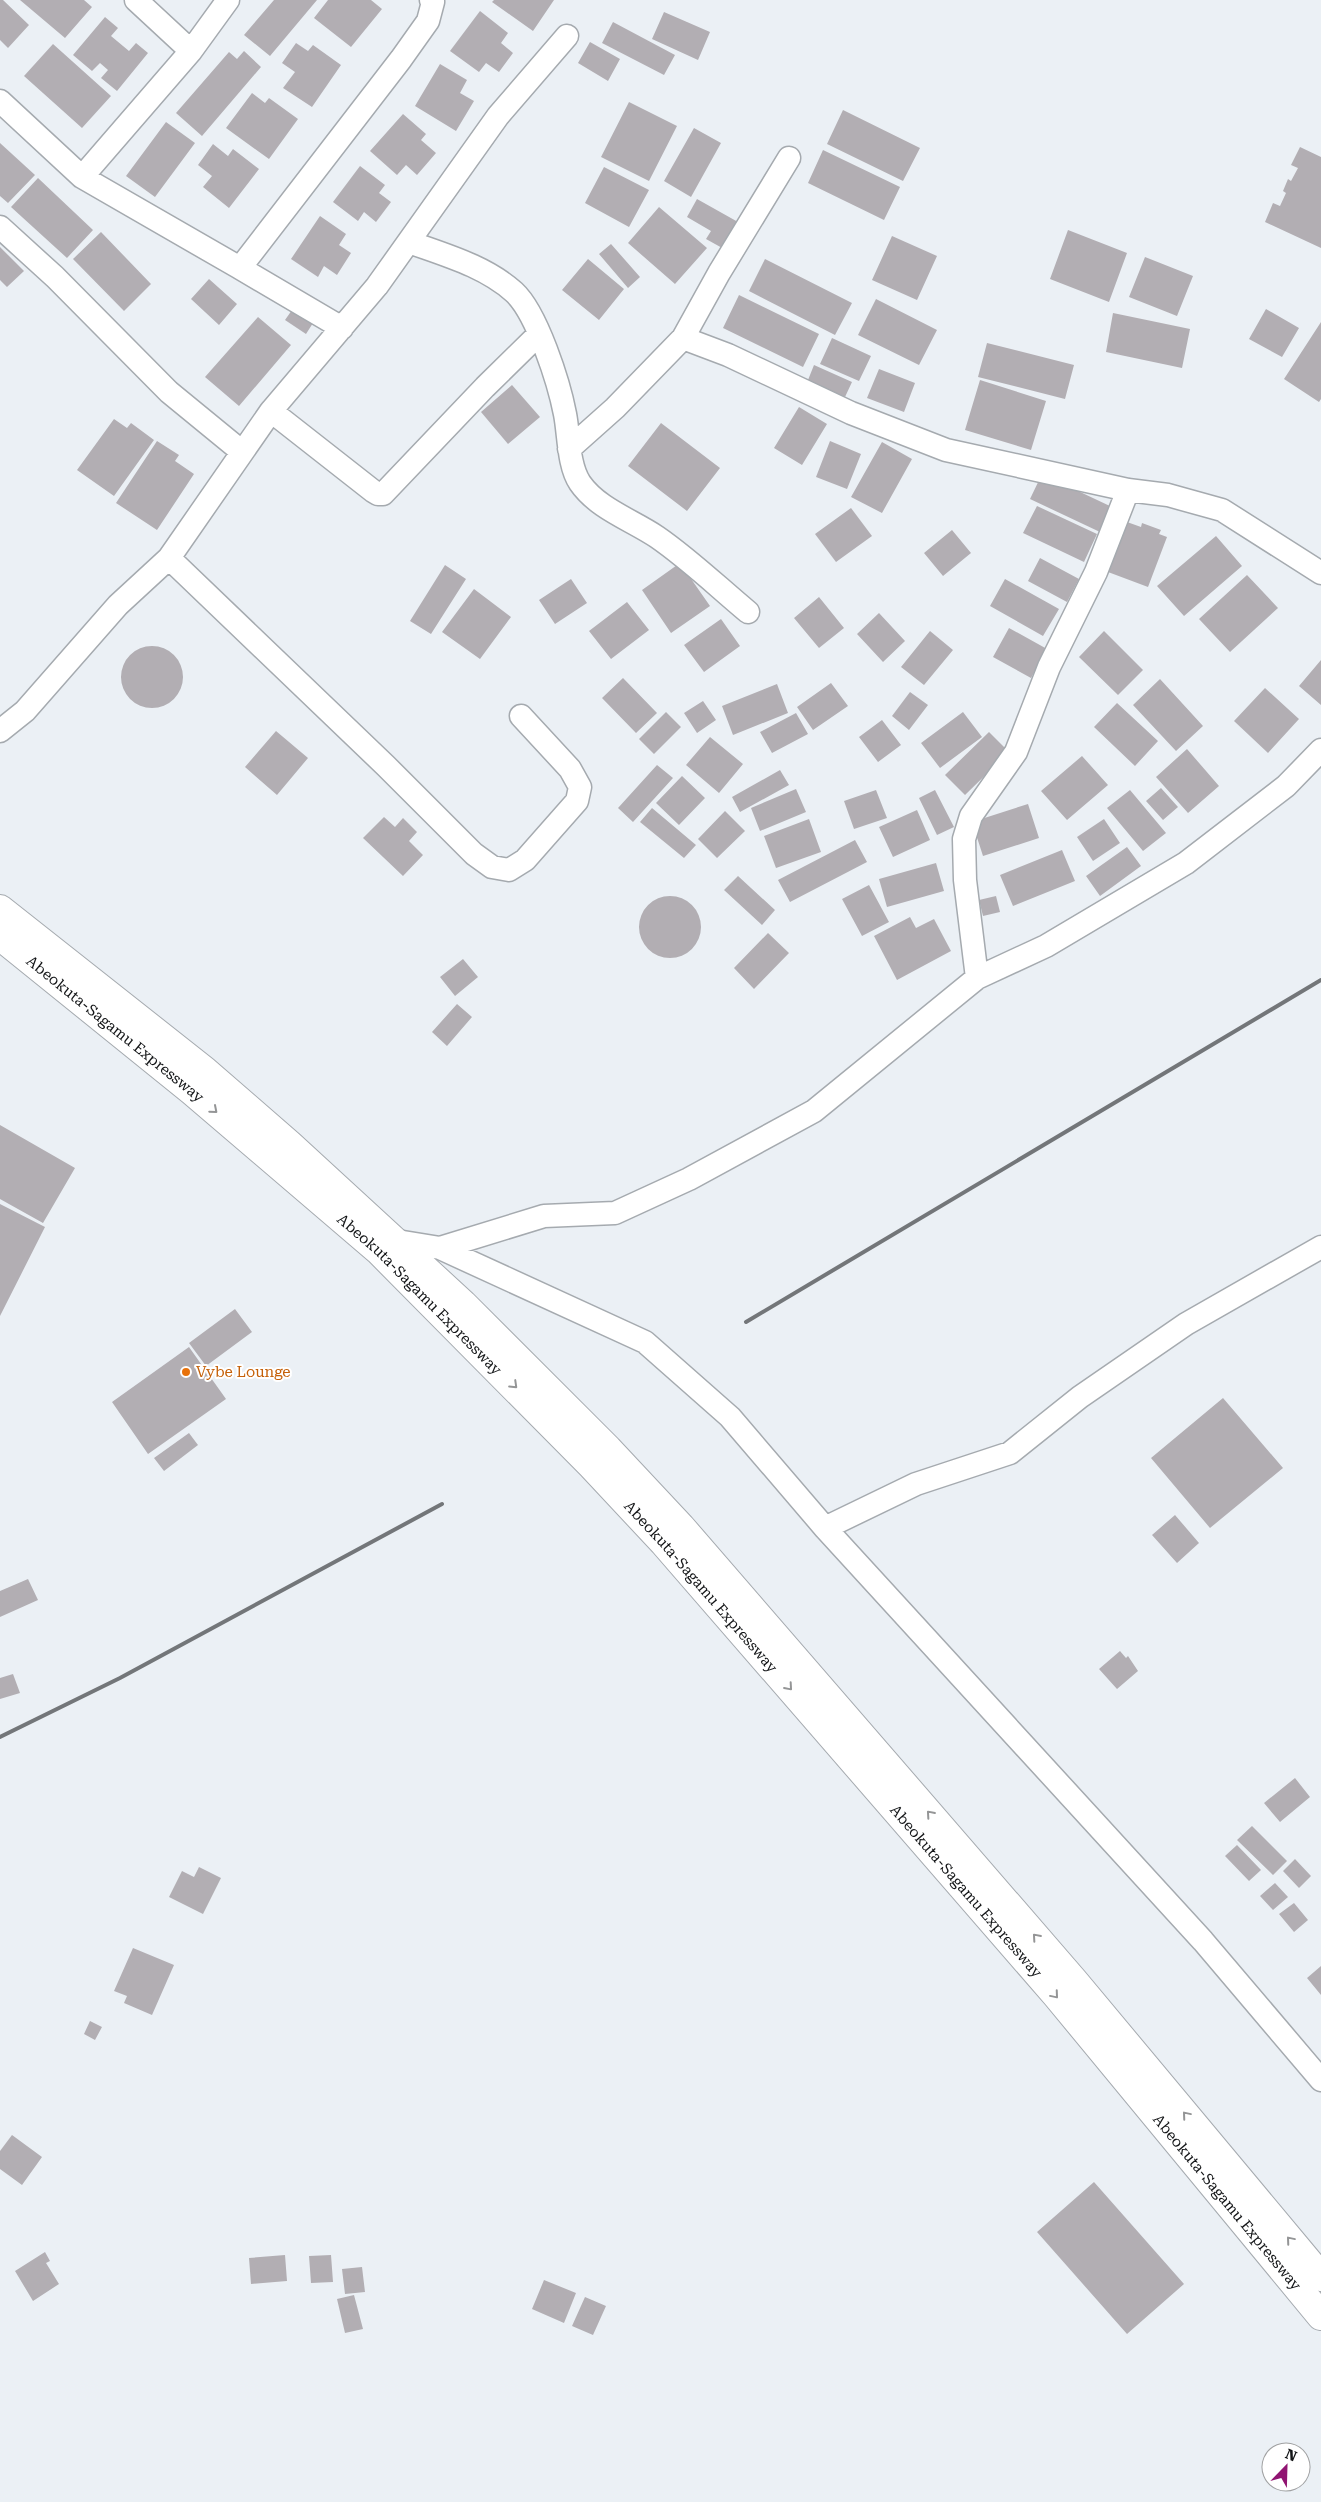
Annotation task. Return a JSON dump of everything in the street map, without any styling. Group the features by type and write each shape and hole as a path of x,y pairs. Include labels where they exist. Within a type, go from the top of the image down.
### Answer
{"highway":[{"name":"Abeokuta-Sagamu Expressway","path":"0,909 204,1071 388,1246 523,1394 664,1543 1057,1996 1321,2316"},
{"name":"Abeokuta-Sagamu Expressway","path":"0,936 388,1246 495,1335 681,1527 1074,1981 1321,2277"}],"street":[{"path":"136,0 191,51"},
{"path":"82,177 191,51 228,0"},
{"path":"240,268 401,59 428,20 433,2 431,0"},
{"path":"0,731 25,711 118,606 169,558 271,411 377,286 498,116 567,36"},
{"path":"0,101 82,177 342,328"},
{"path":"569,449 614,408 683,338 719,273 789,158"},
{"path":"0,227 55,277 169,392 242,451"},
{"path":"409,242 464,262 492,276 516,294 539,334 560,390 569,449 579,483 598,502 657,537 748,612"},
{"path":"271,411 373,491 383,494 485,387 539,334"},
{"path":"683,338 728,355 851,413 946,450 1128,490 1168,495 1222,510 1321,573"},
{"path":"977,978 965,880 964,839 971,816 1016,752 1049,667 1096,572 1128,490"},
{"path":"169,558 386,766 474,854 492,866 509,870 525,860 577,801 580,787 570,769 521,716"},
{"path":"388,1246 440,1248 544,1216 614,1213 690,1179 814,1111 977,978 1046,946 1186,863 1286,786 1321,750"},
{"path":"1286,786 1321,772"},
{"path":"826,1528 916,1484 1010,1453 1080,1397 1186,1324 1321,1247"},
{"path":"440,1248 644,1342 730,1417 826,1528 1203,1941 1321,2080"}],"building":[{"path":"0,0 3,0 29,25 8,48 0,40"},
{"path":"20,0 84,0 92,7 65,38"},
{"path":"274,0 317,0 270,56 244,35"},
{"path":"328,0 371,0 382,9 351,47 314,18"},
{"path":"494,0 554,0 533,31 492,2"},
{"path":"480,11 508,33 501,43 513,53 499,72 486,63 479,72 450,51"},
{"path":"664,12 710,32 698,60 652,39"},
{"path":"105,17 118,28 111,36 129,51 136,43 148,53 117,91 101,78 108,70 100,63 92,71 73,55"},
{"path":"613,22 675,55 664,75 602,43"},
{"path":"590,42 620,59 608,81 578,63"},
{"path":"296,43 308,51 313,45 341,65 312,107 283,88 295,72 282,63"},
{"path":"53,44 111,96 82,128 24,76"},
{"path":"244,51 261,67 202,136 176,113 229,52 237,59"},
{"path":"440,64 467,80 460,93 474,101 456,131 415,106"},
{"path":"252,93 265,103 269,98 298,119 269,159 226,128"},
{"path":"629,102 677,126 649,181 601,157"},
{"path":"843,110 920,148 903,181 827,144"},
{"path":"403,114 426,134 421,140 436,153 417,175 406,165 397,175 370,151"},
{"path":"166,122 195,143 155,197 126,176"},
{"path":"694,128 721,143 691,197 664,181"},
{"path":"0,143 35,175 8,203 0,196"},
{"path":"213,144 228,156 233,149 259,169 229,208 203,187 212,176 198,165"},
{"path":"1300,147 1321,157 1321,248 1265,222 1273,203 1280,206 1286,193 1283,191 1288,179 1291,181 1298,168 1291,165"},
{"path":"823,150 900,187 884,220 808,183"},
{"path":"360,166 385,185 379,193 391,202 376,222 364,212 358,221 333,202"},
{"path":"604,167 649,190 629,227 585,203"},
{"path":"38,178 93,230 67,258 11,207"},
{"path":"697,199 738,222 724,249 706,239 711,231 687,217"},
{"path":"659,207 707,248 675,284 628,243"},
{"path":"320,216 346,234 339,245 351,253 337,275 324,266 318,277 291,259"},
{"path":"1068,230 1127,253 1109,302 1050,279"},
{"path":"101,232 151,284 124,311 73,259"},
{"path":"892,236 937,256 917,300 872,280"},
{"path":"611,244 640,277 628,288 599,254"},
{"path":"0,247 24,271 7,287 0,280"},
{"path":"1145,257 1193,276 1177,316 1129,297"},
{"path":"588,259 624,289 599,320 562,290"},
{"path":"765,259 852,303 835,335 749,291"},
{"path":"209,279 237,304 219,325 191,299"},
{"path":"739,295 819,334 803,367 723,328"},
{"path":"876,299 937,330 919,365 858,335"},
{"path":"1266,309 1299,328 1282,357 1249,339"},
{"path":"292,310 313,323 306,334 285,320"},
{"path":"1113,313 1190,329 1182,368 1106,352"},
{"path":"258,317 291,345 239,406 205,377"},
{"path":"1321,322 1321,399 1319,402 1284,379"},
{"path":"832,338 871,356 859,381 820,364"},
{"path":"987,343 1074,365 1065,399 978,377"},
{"path":"814,365 852,382 845,397 808,380"},
{"path":"879,369 915,383 904,412 867,398"},
{"path":"980,380 1046,401 1031,450 965,430"},
{"path":"512,385 540,417 508,444 481,412"},
{"path":"799,407 827,424 802,465 774,448"},
{"path":"114,419 127,428 131,423 154,440 114,496 77,470"},
{"path":"661,423 720,468 687,511 628,466"},
{"path":"157,441 179,455 175,461 194,474 157,530 116,503"},
{"path":"830,441 861,454 847,489 816,477"},
{"path":"882,442 912,459 882,513 851,497"},
{"path":"1042,474 1112,507 1100,532 1030,499"},
{"path":"1037,506 1097,534 1084,562 1023,533"},
{"path":"851,508 872,536 836,562 815,534"},
{"path":"1127,522 1141,527 1142,523 1161,530 1159,534 1167,537 1148,587 1108,572"},
{"path":"952,530 971,553 943,576 924,553"},
{"path":"1216,536 1242,566 1184,616 1157,586"},
{"path":"1040,558 1079,579 1067,602 1028,581"},
{"path":"680,563 710,606 671,633 642,590"},
{"path":"445,565 466,579 431,634 410,621"},
{"path":"1247,575 1278,608 1230,652 1199,619"},
{"path":"571,579 587,603 555,624 539,600"},
{"path":"1005,579 1059,609 1043,636 990,606"},
{"path":"474,589 511,617 480,659 442,632"},
{"path":"819,597 844,628 819,648 794,618"},
{"path":"627,602 649,630 611,659 589,631"},
{"path":"879,613 905,641 883,662 857,634"},
{"path":"721,619 740,646 704,672 684,645"},
{"path":"1009,628 1047,649 1031,678 993,657"},
{"path":"930,631 953,650 924,685 901,667"},
{"path":"1104,631 1143,670 1118,695 1079,657"},
{"path":"152,646 169,651 174,655 178,660 183,677 178,694 174,699 169,703 152,708 135,703 130,699 126,694 121,677 126,660 130,655 135,651"},
{"path":"1321,660 1321,705 1299,686"},
{"path":"623,678 657,713 636,733 602,698"},
{"path":"1160,679 1203,726 1176,751 1133,705"},
{"path":"831,683 848,706 813,730 797,707"},
{"path":"777,684 788,713 733,735 722,706"},
{"path":"1265,688 1299,719 1268,753 1234,721"},
{"path":"910,692 928,705 909,730 892,716"},
{"path":"703,701 716,720 697,733 684,713"},
{"path":"1117,703 1158,741 1135,766 1094,727"},
{"path":"666,712 681,727 654,754 639,739"},
{"path":"963,712 982,737 940,768 921,743"},
{"path":"796,713 808,734 772,753 760,732"},
{"path":"882,720 901,745 878,762 859,737"},
{"path":"276,731 308,758 277,795 245,767"},
{"path":"989,732 1009,752 965,795 945,775"},
{"path":"710,737 743,764 719,793 686,765"},
{"path":"1187,749 1219,786 1188,813 1156,777"},
{"path":"1082,756 1108,785 1067,820 1041,791"},
{"path":"657,765 673,778 633,822 618,808"},
{"path":"780,770 789,785 740,812 732,797"},
{"path":"682,776 705,798 679,825 656,803"},
{"path":"1161,788 1178,807 1163,820 1146,801"},
{"path":"796,789 806,812 760,831 751,808"},
{"path":"876,790 887,818 854,829 844,801"},
{"path":"935,790 954,827 937,835 919,798"},
{"path":"1130,790 1166,833 1143,851 1107,808"},
{"path":"1028,804 1039,838 983,856 972,822"},
{"path":"652,808 696,845 684,858 640,822"},
{"path":"917,810 930,840 893,857 879,827"},
{"path":"725,811 745,831 717,858 698,839"},
{"path":"384,817 395,827 403,818 417,832 409,841 423,855 403,876 363,838"},
{"path":"809,819 821,852 776,868 764,836"},
{"path":"1104,819 1120,843 1093,861 1077,837"},
{"path":"855,840 867,862 790,902 778,880"},
{"path":"1127,847 1141,866 1100,896 1086,876"},
{"path":"1062,850 1075,881 1013,906 1000,875"},
{"path":"936,863 944,891 887,907 879,879"},
{"path":"738,876 775,910 762,925 724,890"},
{"path":"869,885 889,922 862,936 842,899"},
{"path":"670,896 682,898 692,905 699,915 701,927 699,939 692,949 682,956 670,958 658,956 648,949 641,939 639,927 641,915 648,905 658,898"},
{"path":"996,896 1000,912 983,916 979,900"},
{"path":"910,917 916,928 934,919 951,951 897,980 874,936"},
{"path":"768,933 789,953 754,989 734,968"},
{"path":"463,959 478,977 455,996 440,977"},
{"path":"457,1004 472,1017 447,1046 432,1032"},
{"path":"0,1125 75,1168 43,1223 0,1199"},
{"path":"0,1204 45,1227 0,1316"},
{"path":"235,1309 252,1332 206,1366 189,1343"},
{"path":"189,1347 226,1399 148,1454 112,1402"},
{"path":"1223,1398 1283,1468 1210,1528 1151,1458"},
{"path":"189,1433 198,1445 164,1471 154,1458"},
{"path":"1175,1515 1199,1543 1177,1563 1152,1535"},
{"path":"28,1579 38,1600 0,1617 0,1591"},
{"path":"1120,1651 1126,1658 1128,1656 1138,1671 1117,1689 1099,1669"},
{"path":"13,1674 20,1693 0,1699 0,1678"},
{"path":"1295,1778 1310,1797 1280,1822 1264,1803"},
{"path":"1252,1826 1287,1861 1273,1875 1237,1840"},
{"path":"1237,1845 1261,1870 1249,1881 1225,1856"},
{"path":"1295,1859 1311,1876 1299,1888 1283,1871"},
{"path":"199,1867 221,1878 203,1914 169,1897 182,1871 194,1877"},
{"path":"1275,1883 1288,1897 1273,1910 1260,1896"},
{"path":"1294,1903 1308,1920 1294,1932 1279,1914"},
{"path":"133,1948 174,1965 152,2015 124,2003 127,1996 114,1991"},
{"path":"1321,1966 1321,1995 1307,1978"},
{"path":"90,2021 102,2027 95,2040 84,2034"},
{"path":"12,2135 42,2157 22,2185 0,2169 0,2151"},
{"path":"1094,2182 1184,2284 1127,2334 1037,2232"},
{"path":"45,2252 50,2261 46,2263 59,2284 33,2301 15,2271"},
{"path":"285,2255 287,2281 251,2284 249,2258"},
{"path":"331,2255 333,2282 311,2283 309,2256"},
{"path":"362,2267 365,2292 345,2294 342,2269"},
{"path":"544,2280 576,2293 564,2323 532,2309"},
{"path":"354,2295 363,2329 345,2333 337,2299"},
{"path":"585,2297 606,2306 593,2335 572,2326"}],"railway":[{"path":"746,1322 1321,980"},
{"path":"0,1737 120,1678 442,1504"}],"place":[{"name":"Vybe Lounge","path":"186,1372"}]}
